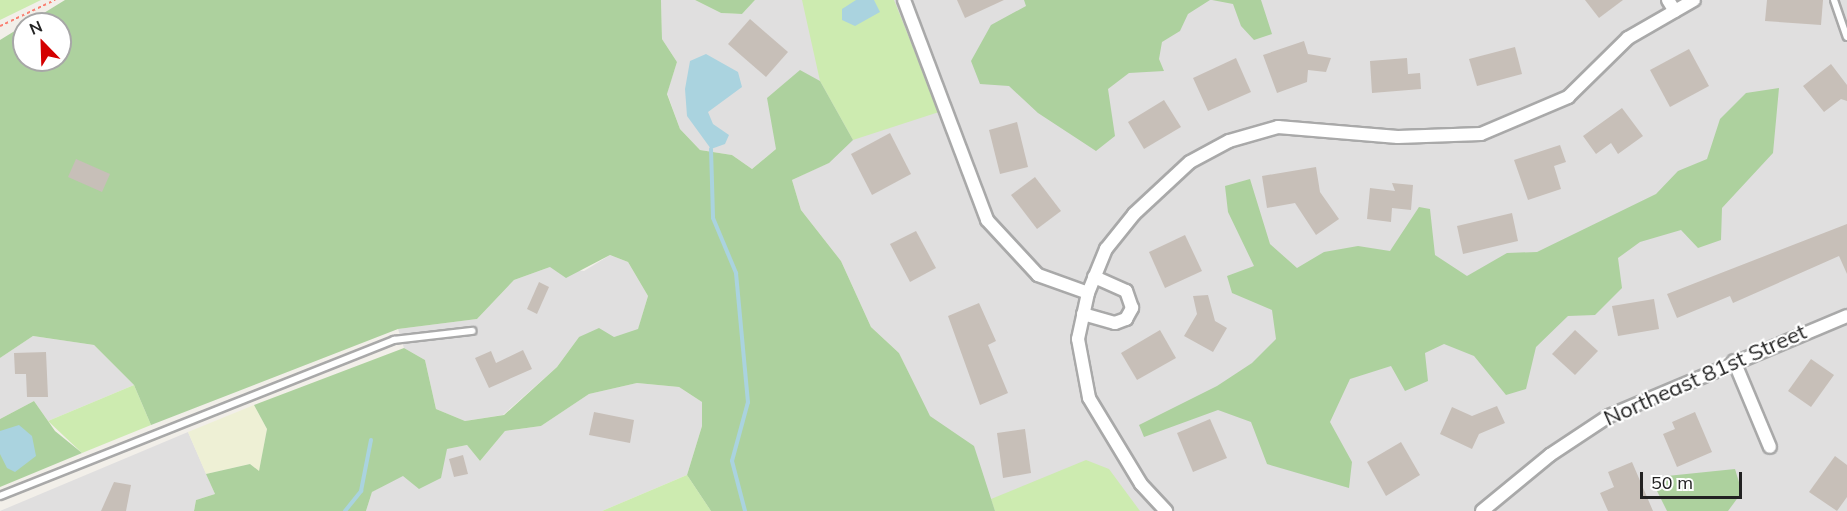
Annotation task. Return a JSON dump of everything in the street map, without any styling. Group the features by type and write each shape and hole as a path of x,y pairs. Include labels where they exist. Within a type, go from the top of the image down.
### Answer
{"street":[{"path":"904,0 987,220 1038,275 1088,293"},
{"path":"1668,0 1675,11"},
{"path":"1166,511 1141,484 1089,398 1078,339 1088,293 1106,249 1134,213 1190,162 1229,141 1278,127 1398,137 1480,134 1568,96 1628,38 1694,0"},
{"path":"1083,314 1115,323 1126,319 1132,308 1126,291 1095,277"},
{"name":"Northeast 81st Street","path":"1482,511 1550,455 1609,416 1734,361 1847,316"},
{"path":"1734,361 1770,447"}],"lane":[{"path":"1834,0 1847,37"},
{"path":"0,496 394,340 472,331"}],"path":[{"path":"0,26 55,0"}],"shaded area":[{"path":"661,0 695,0 721,13 742,14 755,0 1847,0 1847,511 974,511 899,353 871,327 841,261 801,210 792,180 828,163 776,149 752,169 732,155 700,150 680,129 667,93 677,62 662,39"},
{"path":"610,255 628,262 648,296 638,330 614,337 579,337 557,367 503,415 465,421 436,409 425,360 404,348 398,329 477,319 514,280 550,267 584,271"},
{"path":"33,336 94,345 134,385 48,421 34,401 0,419 0,358"},
{"path":"637,383 679,387 702,402 702,426 687,475 602,511 366,511 372,492 446,449 467,445 480,461 505,431 541,426 589,394"},
{"path":"188,432 215,494 196,500 194,511 0,511"}],"green space":[{"path":"0,0 41,0 12,12 0,20"},
{"path":"65,0 661,0 662,39 677,62 667,94 680,129 700,150 732,155 752,169 776,149 767,98 800,70 820,81 853,140 829,163 792,180 801,210 841,261 871,327 899,353 930,416 974,446 995,511 711,511 687,475 702,426 702,402 679,387 637,383 589,394 541,426 505,431 480,461 467,445 447,449 441,478 419,489 403,476 372,492 366,511 194,511 196,500 215,494 206,474 250,464 259,471 267,429 254,405 404,348 425,360 436,409 465,421 504,415 557,367 579,337 599,328 614,337 638,329 648,296 628,262 610,255 566,278 550,267 514,280 477,319 398,329 151,425 134,385 94,345 33,336 0,358 0,40 12,32 12,72 72,72 72,12 46,12"},
{"path":"695,0 755,0 742,14 721,13"},
{"path":"802,0 894,0 939,112 853,140 820,81"},
{"path":"1024,0 1210,0 1188,14 1180,31 1162,42 1159,59 1164,71 1129,73 1108,89 1115,136 1096,151 1038,113 1009,86 980,84 971,61 991,25 1026,6"},
{"path":"1212,0 1261,0 1272,34 1254,40 1241,26 1233,4"},
{"path":"1779,88 1773,153 1722,208 1721,240 1698,248 1681,230 1640,242 1618,258 1622,288 1595,315 1568,316 1536,347 1526,389 1506,395 1474,356 1444,344 1425,353 1428,381 1405,391 1391,366 1350,379 1330,422 1352,462 1349,488 1267,464 1251,422 1218,410 1144,437 1139,425 1217,386 1252,363 1276,339 1272,310 1232,293 1227,276 1254,266 1228,212 1225,186 1250,179 1270,244 1297,268 1324,252 1358,246 1390,251 1419,207 1430,209 1435,255 1467,276 1507,253 1537,252 1656,194 1678,171 1707,159 1720,119 1746,93"},
{"path":"134,385 151,425 82,453 48,421"},
{"path":"34,401 55,431 82,453 0,487 0,419"},
{"path":"254,405 267,429 259,472 250,464 206,474 188,432"},
{"path":"1086,460 1109,469 1140,511 995,511 991,499"},
{"path":"1735,469 1742,492 1728,511 1667,511 1655,487 1667,476"},
{"path":"687,475 711,511 602,511"}],"water":[{"path":"856,0 874,0 880,12 855,26 842,20 842,9"},
{"path":"706,54 738,72 742,87 708,112 713,124 729,135 725,144 711,149 687,116 685,89 690,61"},
{"path":"19,425 32,436 36,456 15,472 7,468 0,454 0,431"}],"building":[{"path":"957,0 1004,0 965,18"},
{"path":"1585,0 1623,0 1599,18"},
{"path":"1767,0 1823,0 1821,25 1765,21"},
{"path":"750,19 788,52 766,77 728,44"},
{"path":"1304,41 1308,54 1331,58 1326,72 1308,70 1307,82 1277,93 1263,55"},
{"path":"1515,47 1522,74 1477,86 1469,59"},
{"path":"1689,49 1709,86 1670,107 1650,70"},
{"path":"1236,58 1251,92 1208,111 1193,78"},
{"path":"1407,58 1408,74 1420,73 1421,89 1372,93 1370,61"},
{"path":"1831,64 1847,85 1847,101 1841,99 1824,112 1803,86"},
{"path":"1164,100 1181,127 1144,149 1128,122"},
{"path":"1622,108 1643,136 1618,154 1611,143 1596,154 1583,136"},
{"path":"1017,122 1028,167 1000,174 989,130"},
{"path":"890,133 911,174 872,195 851,154"},
{"path":"1560,145 1566,162 1554,166 1561,189 1528,200 1514,160"},
{"path":"76,159 110,174 102,192 68,177"},
{"path":"1316,167 1320,192 1339,219 1316,235 1295,203 1267,208 1262,176"},
{"path":"1035,177 1061,211 1037,229 1011,195"},
{"path":"1392,183 1413,185 1411,210 1392,208 1391,222 1367,219 1370,188 1395,191"},
{"path":"1512,213 1518,241 1463,254 1457,226"},
{"path":"1847,224 1847,274 1839,256 1733,303 1730,296 1677,318 1667,294"},
{"path":"916,231 936,268 910,282 890,244"},
{"path":"1185,235 1202,271 1165,288 1149,252"},
{"path":"539,282 549,287 537,314 527,309"},
{"path":"1208,295 1215,321 1227,328 1213,352 1184,336 1197,314 1193,296"},
{"path":"1654,299 1659,329 1618,336 1612,306"},
{"path":"979,303 996,341 988,345 1008,393 980,405 948,316"},
{"path":"1160,330 1176,358 1137,380 1121,353"},
{"path":"1575,330 1598,351 1575,375 1552,354"},
{"path":"523,350 532,369 489,388 475,358 491,351 496,363"},
{"path":"46,352 48,397 27,397 26,374 15,374 14,353"},
{"path":"1811,359 1834,375 1811,407 1788,391"},
{"path":"1497,406 1505,423 1479,434 1472,449 1440,434 1452,407 1472,416"},
{"path":"594,412 634,420 630,443 589,435"},
{"path":"1695,412 1712,452 1677,467 1663,434 1675,429 1672,422"},
{"path":"1210,419 1227,458 1193,472 1177,433"},
{"path":"1025,429 1031,473 1003,478 997,433"},
{"path":"1401,442 1420,475 1386,496 1367,462"},
{"path":"463,455 468,474 454,477 449,459"},
{"path":"1835,456 1847,465 1847,497 1837,511 1809,492"},
{"path":"1632,462 1653,511 1608,511 1600,493 1614,487 1608,472"},
{"path":"114,482 131,485 126,511 101,511"}],"waterway":[{"path":"711,149 713,218 736,273 748,402 732,461 745,511"},
{"path":"345,511 361,491 371,440"}]}
